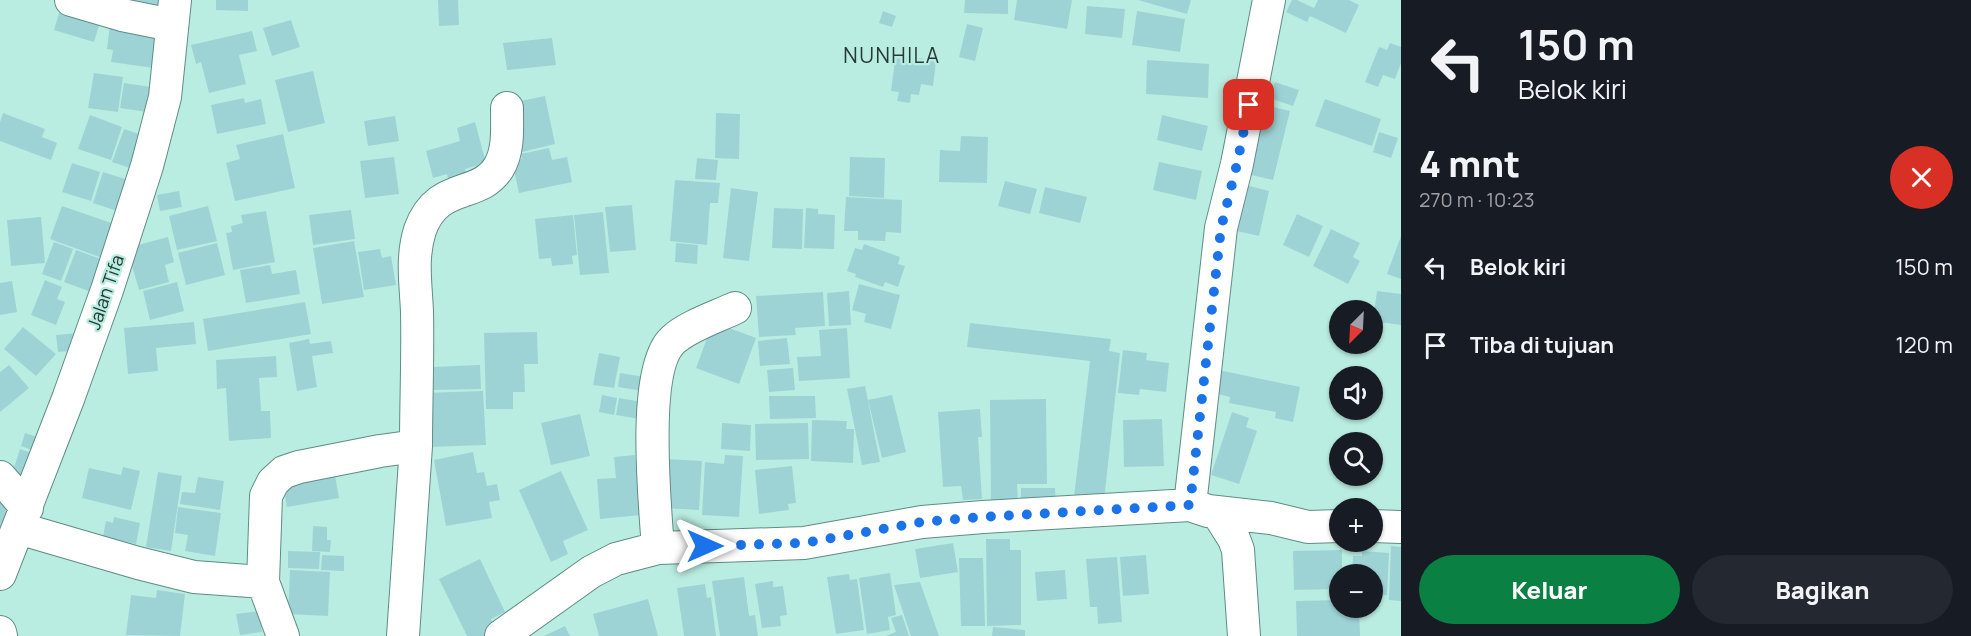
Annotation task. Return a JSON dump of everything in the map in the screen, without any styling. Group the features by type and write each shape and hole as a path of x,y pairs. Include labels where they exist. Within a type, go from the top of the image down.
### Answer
{"street":[{"path":"71,0 122,15 141,18 174,13"},
{"path":"1244,636 1238,550 1234,539 1204,508 1221,228 1237,164 1269,0"},
{"name":"Jalan Tifa","path":"0,574 107,291 147,166 165,97 174,13"},
{"path":"403,636 416,446 417,311 414,273 416,247 420,230 431,209 438,202 448,195 482,182 492,176 500,165 507,139 507,108"},
{"path":"658,548 653,481 653,435 659,365 672,341 684,332 735,308"},
{"path":"283,636 263,582 266,496 273,482 284,472 299,467 416,446"},
{"path":"0,477 22,518 138,563 194,577 263,582"},
{"path":"501,636 591,573 616,559 658,548 804,543 922,522 983,517 1204,508 1271,518 1308,527 1329,526"},
{"path":"1383,526 1401,527"}],"building":[{"path":"120,0 161,0 160,16"},
{"path":"216,0 248,0 248,11 216,10"},
{"path":"438,0 458,0 459,25 439,26"},
{"path":"965,0 1008,0 1008,14 964,13"},
{"path":"1017,0 1072,0 1067,29 1014,20"},
{"path":"1138,0 1191,0 1187,14"},
{"path":"1292,0 1314,8 1318,0 1349,0 1359,5 1346,33 1310,16 1307,22 1286,12"},
{"path":"1087,6 1125,9 1122,38 1085,34"},
{"path":"61,7 101,19 94,42 54,30"},
{"path":"883,11 896,16 892,27 879,23"},
{"path":"1137,11 1185,19 1180,52 1132,45"},
{"path":"291,20 300,47 272,56 263,28"},
{"path":"110,24 166,32 161,69 111,62 113,50 107,49"},
{"path":"967,24 983,28 975,61 959,57"},
{"path":"252,31 257,51 239,55 246,84 209,93 201,62 196,64 191,45"},
{"path":"552,38 556,65 507,70 503,43"},
{"path":"1390,43 1401,47 1401,63 1395,79 1383,75 1378,87 1365,82 1379,47 1387,50"},
{"path":"896,54 936,61 933,86 921,84 919,95 911,94 910,103 897,101 899,92 891,91"},
{"path":"1147,60 1209,64 1208,98 1146,94"},
{"path":"313,71 325,123 288,132 275,80"},
{"path":"94,73 123,77 118,112 88,108"},
{"path":"1275,82 1299,90 1293,106 1269,98"},
{"path":"124,83 151,87 147,112 120,108"},
{"path":"545,96 555,144 522,152 511,103"},
{"path":"244,98 245,103 261,99 266,124 217,134 211,105"},
{"path":"1325,99 1381,119 1372,146 1315,126"},
{"path":"1269,106 1290,111 1273,180 1243,173 1255,122 1264,125"},
{"path":"3,113 45,129 42,137 57,143 51,160 0,141 0,122"},
{"path":"716,113 740,114 739,159 715,158"},
{"path":"90,115 122,127 111,160 78,149"},
{"path":"1162,115 1208,126 1202,151 1157,140"},
{"path":"395,116 399,141 368,146 364,121"},
{"path":"475,122 486,163 465,169 467,179 449,184 447,174 433,178 426,151 460,141 457,128"},
{"path":"124,129 151,138 139,171 112,162"},
{"path":"1379,132 1398,138 1391,158 1373,152"},
{"path":"283,134 295,188 235,201 226,163 240,159 236,145"},
{"path":"961,136 988,137 987,183 939,182 940,150 960,151"},
{"path":"549,148 552,160 567,157 572,182 519,193 512,161 522,159 521,154"},
{"path":"394,157 399,194 365,198 360,161"},
{"path":"850,157 885,158 884,198 849,196"},
{"path":"697,158 718,160 716,180 695,179"},
{"path":"1159,162 1202,171 1196,200 1153,190"},
{"path":"72,163 100,172 91,201 62,192"},
{"path":"103,172 131,181 120,212 93,203"},
{"path":"675,180 720,183 718,203 710,203 707,245 670,241"},
{"path":"1005,181 1037,189 1030,214 998,206"},
{"path":"1238,183 1269,191 1259,236 1228,229"},
{"path":"1045,187 1087,197 1080,223 1039,213"},
{"path":"731,188 758,192 749,261 723,258"},
{"path":"179,191 182,207 160,211 157,195"},
{"path":"846,197 902,200 901,233 886,232 885,241 858,240 858,231 844,231"},
{"path":"632,205 636,250 610,252 605,207"},
{"path":"62,206 117,225 105,259 50,239"},
{"path":"208,206 217,241 177,250 169,216"},
{"path":"774,208 803,209 802,249 772,248"},
{"path":"806,208 818,209 818,214 835,215 834,249 804,248"},
{"path":"351,210 355,239 313,245 309,215"},
{"path":"266,211 275,262 233,270 226,233 232,232 231,226 243,223 241,215"},
{"path":"603,212 609,273 580,275 574,215"},
{"path":"1297,214 1323,226 1309,257 1283,245"},
{"path":"573,215 577,255 572,256 573,264 552,266 551,258 539,259 535,219"},
{"path":"41,217 45,263 11,266 7,220"},
{"path":"1331,229 1360,243 1353,257 1360,261 1348,284 1313,266"},
{"path":"1401,236 1401,279 1387,274"},
{"path":"168,237 174,262 165,265 169,282 139,290 127,248"},
{"path":"354,241 364,297 322,304 313,248"},
{"path":"54,242 73,249 61,281 42,274"},
{"path":"217,243 225,275 186,285 178,253"},
{"path":"676,243 698,245 697,264 675,262"},
{"path":"864,244 900,257 898,264 905,266 898,287 885,282 883,287 855,277 856,274 847,271 855,248 862,250"},
{"path":"380,249 382,258 391,256 396,285 364,290 358,252"},
{"path":"76,250 109,262 97,294 64,282"},
{"path":"270,265 272,274 296,270 300,294 246,303 240,270"},
{"path":"45,280 62,287 57,299 65,302 56,325 31,315"},
{"path":"12,281 17,312 0,315 0,283"},
{"path":"177,282 184,311 150,320 143,291"},
{"path":"859,284 900,295 891,329 864,322 866,314 852,310"},
{"path":"849,291 851,325 829,326 827,293"},
{"path":"1377,291 1401,294 1401,325 1383,322 1383,300 1376,300"},
{"path":"823,292 825,326 795,328 796,335 759,337 756,296"},
{"path":"305,302 311,334 208,351 203,319"},
{"path":"194,322 196,344 156,348 158,371 128,374 124,328"},
{"path":"713,322 756,338 739,384 696,368"},
{"path":"970,323 1111,339 1109,351 1120,353 1104,501 1074,497 1090,361 967,347"},
{"path":"23,327 56,354 36,376 4,349"},
{"path":"847,328 850,378 799,381 797,357 821,356 819,330"},
{"path":"537,332 538,364 524,364 525,392 513,392 513,409 486,409 484,333"},
{"path":"80,333 81,350 58,352 56,335"},
{"path":"787,338 790,364 760,366 758,341"},
{"path":"309,339 310,344 331,341 333,353 312,356 317,387 297,391 289,343"},
{"path":"1123,350 1147,353 1146,360 1169,363 1166,392 1140,389 1139,395 1118,393"},
{"path":"599,353 620,357 614,388 593,385"},
{"path":"276,356 277,377 259,378 261,411 270,411 271,438 229,441 226,388 217,389 216,360"},
{"path":"9,365 29,388 0,412 0,372"},
{"path":"480,365 481,389 433,390 432,367"},
{"path":"793,368 795,390 769,392 767,370"},
{"path":"1214,369 1300,387 1293,422 1275,418 1276,412 1229,403 1230,397 1209,392"},
{"path":"620,373 645,377 643,391 618,387"},
{"path":"865,386 880,462 862,465 847,389"},
{"path":"483,391 486,445 427,447 424,393"},
{"path":"602,395 617,398 614,415 599,412"},
{"path":"892,395 906,452 882,458 868,400"},
{"path":"769,396 815,396 816,418 770,419"},
{"path":"619,398 648,403 645,420 616,415"},
{"path":"1046,399 1047,484 1017,484 1018,502 991,502 990,400"},
{"path":"980,409 982,437 978,437 982,499 963,500 961,486 943,487 938,412"},
{"path":"1232,412 1249,418 1246,427 1257,431 1239,484 1211,475"},
{"path":"580,414 590,456 551,465 541,423"},
{"path":"1162,419 1164,466 1124,467 1123,420"},
{"path":"812,420 847,421 846,429 854,429 853,463 811,461"},
{"path":"722,423 751,425 750,451 721,449"},
{"path":"808,423 809,459 756,460 755,424"},
{"path":"25,433 47,440 43,454 21,446"},
{"path":"20,449 39,456 30,483 11,477"},
{"path":"473,452 477,473 484,472 487,486 497,484 500,500 489,502 492,518 446,526 434,460"},
{"path":"635,455 641,515 600,519 597,479 616,478 614,457"},
{"path":"725,455 743,456 739,517 702,515 705,462 724,464"},
{"path":"666,459 702,461 699,510 662,508"},
{"path":"792,466 796,503 788,504 789,510 759,514 755,470"},
{"path":"123,467 140,471 131,510 82,498 89,468 121,475"},
{"path":"334,470 339,498 287,507 282,479"},
{"path":"561,471 588,530 563,541 568,554 551,562 519,490"},
{"path":"158,472 182,476 171,551 146,547"},
{"path":"198,477 224,481 220,510 180,504 182,492 195,493"},
{"path":"1021,488 1055,488 1056,509 1021,509"},
{"path":"5,497 8,531 0,531 0,498"},
{"path":"178,507 221,513 215,556 185,551 188,535 175,533"},
{"path":"114,517 140,523 136,544 103,537 106,521 113,523"},
{"path":"313,526 327,527 327,540 331,540 330,552 312,551"},
{"path":"986,539 1010,539 1010,550 1021,550 1021,625 987,626"},
{"path":"953,543 958,572 920,578 915,549"},
{"path":"1391,546 1401,547 1401,601 1389,600"},
{"path":"288,551 320,552 319,569 288,568"},
{"path":"1293,551 1342,552 1342,564 1329,564 1329,589 1294,590"},
{"path":"1362,552 1389,553 1387,595 1383,595 1383,564 1353,564 1353,556 1362,556"},
{"path":"322,555 344,556 344,571 321,570"},
{"path":"1146,555 1149,594 1123,596 1120,557"},
{"path":"1117,557 1122,622 1098,624 1097,607 1090,607 1086,559"},
{"path":"959,558 983,558 985,626 961,626"},
{"path":"480,559 505,612 491,619 497,632 487,636 467,636 439,579"},
{"path":"290,570 330,572 328,616 288,614"},
{"path":"1065,570 1067,599 1037,601 1035,572"},
{"path":"890,573 896,615 888,617 890,630 867,634 859,578"},
{"path":"849,574 850,580 857,579 864,630 836,634 827,577"},
{"path":"744,577 749,616 755,615 758,636 720,636 712,581"},
{"path":"773,581 773,587 783,586 787,615 780,616 781,626 762,628 755,584"},
{"path":"920,582 939,636 911,636 894,585"},
{"path":"705,584 707,598 711,597 716,636 684,636 677,588"},
{"path":"157,590 185,594 180,636 126,635 131,595 156,598"},
{"path":"648,599 658,636 599,636 593,614"},
{"path":"1329,600 1329,618 1359,618 1360,636 1297,636 1296,601"},
{"path":"259,611 262,632 240,635 236,614"},
{"path":"902,615 909,636 886,636 896,632 891,618"},
{"path":"565,626 570,636 544,636"},
{"path":"993,627 1025,630 1025,636 992,636"}],"district":[{"name":"NUNHILA","path":"892,55"}],"route":[{"path":"705,546 804,543 922,522 1190,505 1221,228 1249,105"}]}
